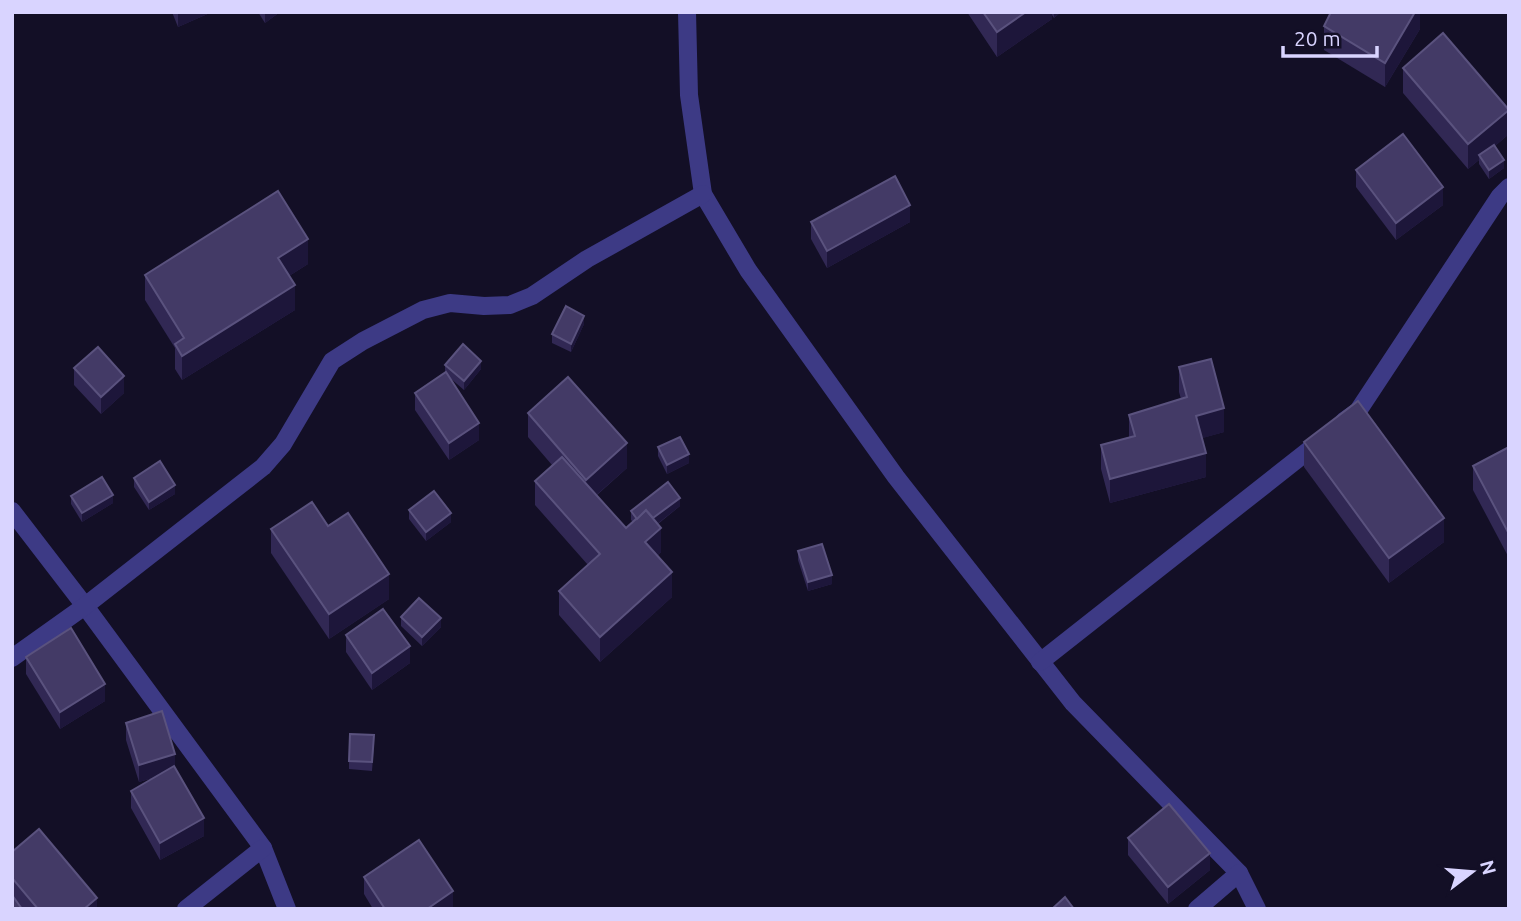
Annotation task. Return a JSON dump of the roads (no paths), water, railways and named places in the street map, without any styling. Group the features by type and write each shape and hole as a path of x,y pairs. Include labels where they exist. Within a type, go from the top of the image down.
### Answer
{"street":[{"path":"687,12 689,95 703,194 748,270 896,477 1040,662 1073,703 1239,873 1257,909"},
{"path":"1040,662 1358,411 1509,187"},
{"path":"12,658 85,606 264,467 283,444 332,361 363,341 423,310 450,303 510,305 532,296 597,253 703,194"},
{"path":"12,511 263,848 287,909"},
{"path":"186,909 263,848"},
{"path":"1197,909 1239,873"}]}
